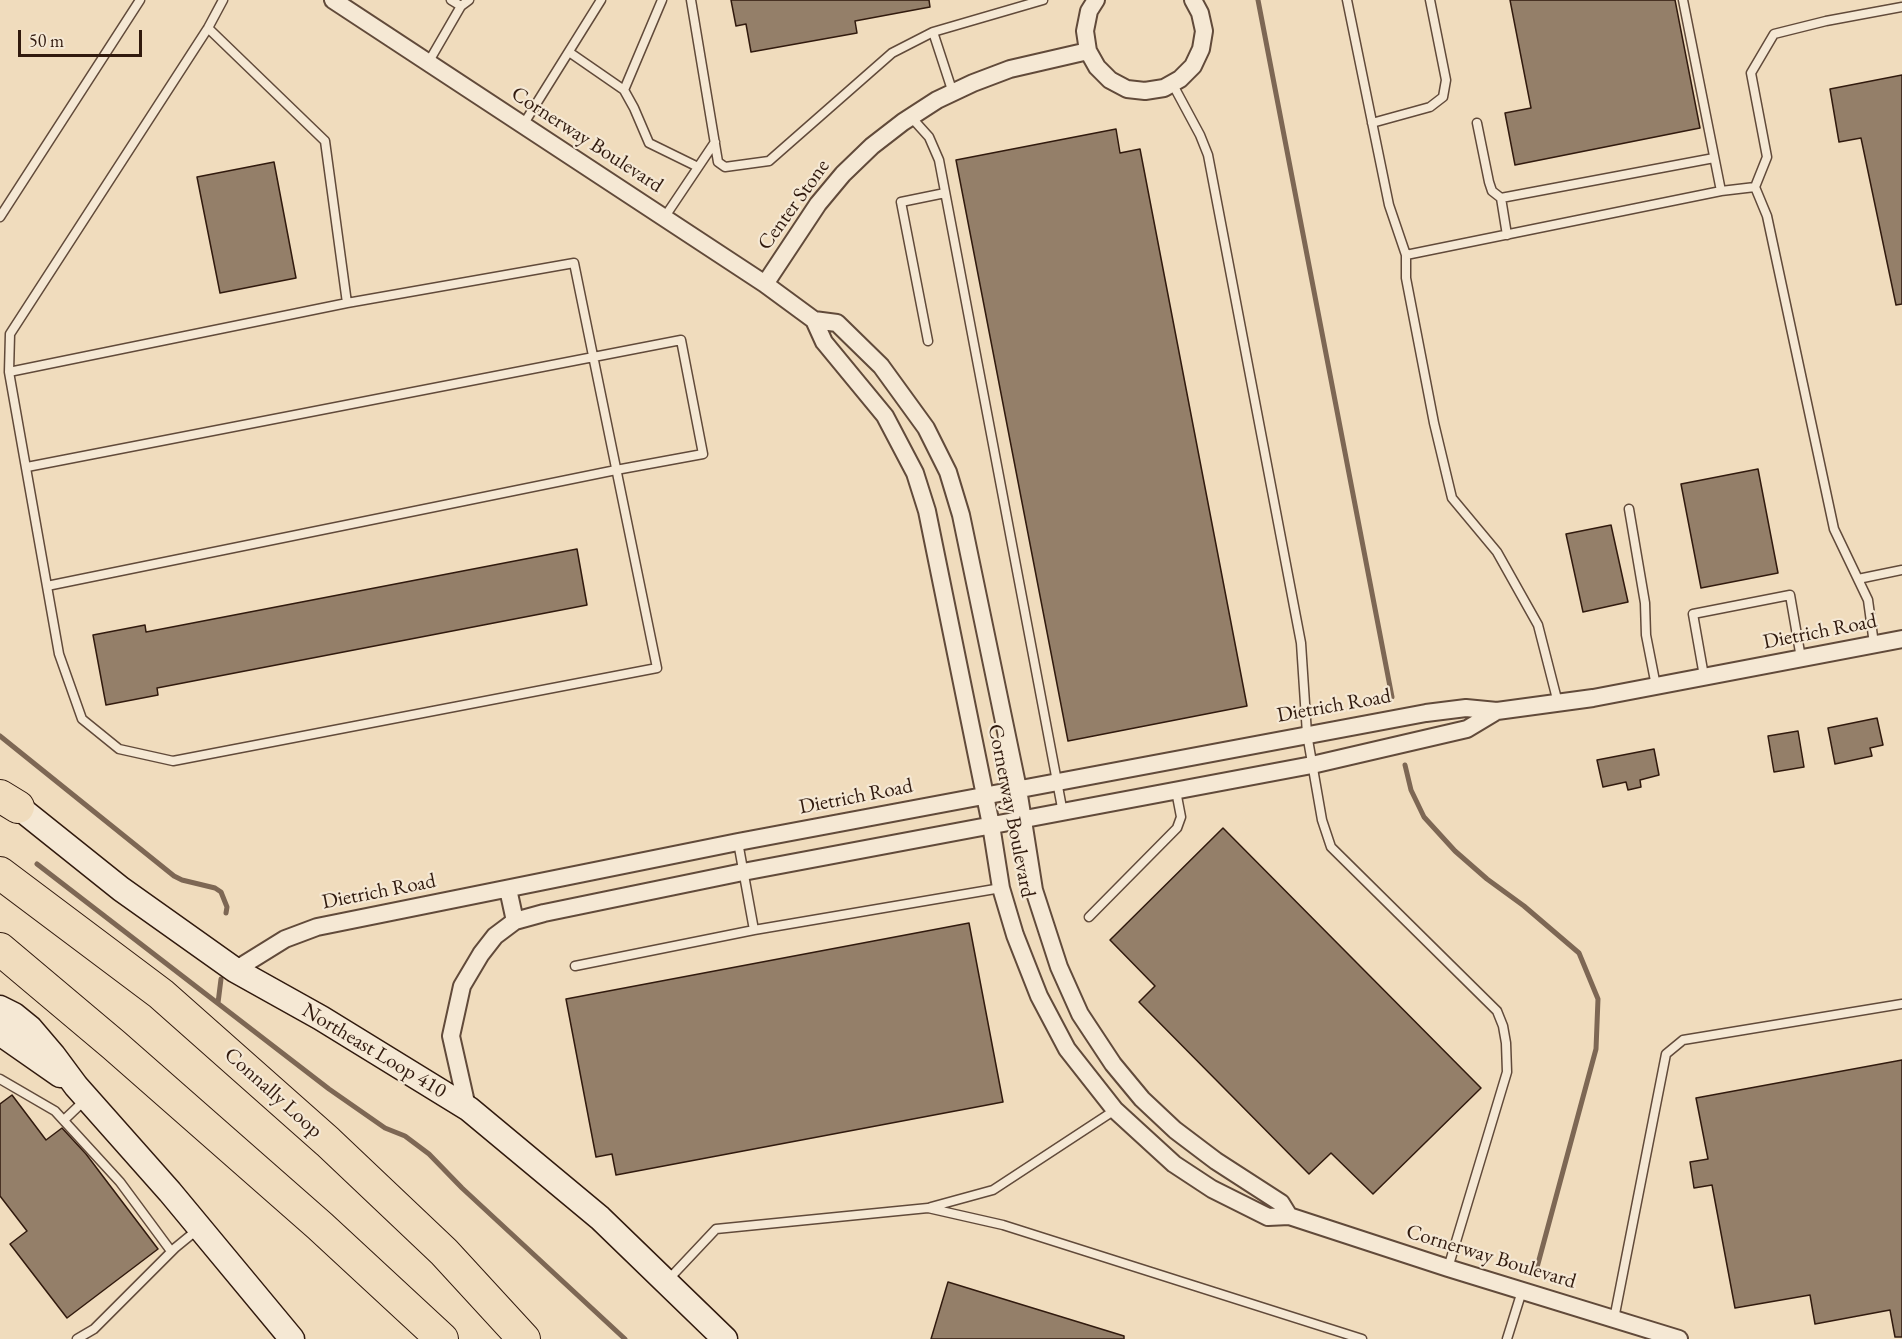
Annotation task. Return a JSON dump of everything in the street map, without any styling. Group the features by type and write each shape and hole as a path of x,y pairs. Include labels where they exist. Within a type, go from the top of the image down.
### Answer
{"highway":[{"name":"Connally Loop","path":"0,873 161,994 328,1142 444,1252 524,1339"},
{"path":"0,949 114,1045 320,1226 442,1339"},
{"path":"320,1226 415,1339"},
{"path":"444,1252 537,1339"}],"main road":[{"name":"Northeast Loop 410","path":"6,798 121,889 235,970 321,1018 467,1107 600,1218 725,1339"},
{"path":"0,1008 14,1015 30,1028 53,1054 82,1092 200,1227 292,1339"},
{"path":"0,1033 82,1092"}],"street":[{"name":"Cornerway Boulevard","path":"333,0 765,284 814,320 837,323 880,366 927,428 948,472 961,515 1018,789 1034,890 1059,967 1080,1014 1113,1064 1142,1099 1175,1130 1216,1161 1281,1203 1289,1216"},
{"path":"1096,0 1089,11 1085,31 1088,51 1097,67 1110,80 1127,88 1145,92 1164,88 1180,79 1193,66 1201,49 1204,31 1200,13 1193,0"},
{"name":"Center Stone","path":"765,284 818,204 843,174 872,146 911,117 953,93 1010,69 1088,51"},
{"name":"Cornerway Boulevard","path":"814,320 824,342 885,417 915,473 927,511 940,569 991,825 1001,888 1015,935 1039,996 1067,1049 1115,1110 1173,1164 1212,1189 1268,1216 1289,1216 1679,1339"},
{"name":"Dietrich Road","path":"235,970 285,939 317,927 738,842 1426,712 1466,708 1497,711 1558,703 1902,639"},
{"name":"Dietrich Road","path":"467,1107 451,1036 462,986 480,954 495,936 515,921 743,872 1312,765 1467,729 1497,711"},
{"path":"508,889 515,921"}],"lane":[{"path":"0,217 140,0"},
{"path":"9,372 347,303 574,263 657,669 173,760 120,749 82,719 59,654 9,372 10,334 208,28 223,0"},
{"path":"451,0 461,6"},
{"path":"428,63 461,6 469,0"},
{"path":"523,125 601,0"},
{"path":"624,90 662,0"},
{"path":"691,0 718,162 725,167 769,162 892,53 933,33 1043,0"},
{"path":"1347,0 1389,205 1406,255 1406,278 1434,423 1452,498 1497,552 1538,625 1558,703"},
{"path":"1372,123 1430,107 1443,97 1446,80 1430,0"},
{"path":"1683,0 1721,191"},
{"path":"1874,644 1868,600 1834,529 1767,216 1755,187 1767,157 1751,73 1774,34 1826,21 1902,7"},
{"path":"208,28 325,141 347,303"},
{"path":"933,33 953,93"},
{"path":"569,52 624,90 649,142 698,167"},
{"path":"1172,83 1208,154 1300,643 1307,734 1322,820 1331,846 1497,1011 1503,1026 1507,1072 1448,1268"},
{"path":"911,117 929,137 939,160 1063,813"},
{"path":"1477,123 1489,182 1492,190 1501,198 1507,235"},
{"path":"664,218 715,142"},
{"path":"1501,198 1714,158"},
{"path":"1406,255 1721,191 1755,187"},
{"path":"928,341 901,202 945,193"},
{"path":"27,467 681,339 703,454 47,586"},
{"path":"1629,509 1646,603 1647,635 1656,686"},
{"path":"1858,579 1902,570"},
{"path":"1704,676 1693,614 1790,595 1801,658"},
{"path":"1089,917 1177,828 1180,817 1176,791"},
{"path":"738,842 754,930"},
{"path":"575,966 754,930 1001,888"},
{"path":"1614,1319 1666,1054 1683,1040 1902,1004"},
{"path":"0,1079 55,1111 64,1120 120,1182 171,1251"},
{"path":"64,1120 82,1092"},
{"path":"666,1282 716,1229 928,1208 993,1190 1115,1110"},
{"path":"928,1208 1003,1225 1362,1339"},
{"path":"77,1339 94,1329 171,1251 200,1227"},
{"path":"1507,1339 1522,1291"}],"building":[{"path":"731,0 929,0 930,7 855,21 857,33 751,52 746,24 736,26"},
{"path":"1510,0 1675,0 1700,128 1515,165 1505,113 1531,108"},
{"path":"1902,75 1902,304 1896,305 1861,138 1839,142 1830,89"},
{"path":"1116,129 1120,153 1140,149 1247,706 1068,741 956,160"},
{"path":"274,162 296,278 220,293 197,177"},
{"path":"1758,469 1778,573 1701,588 1681,484"},
{"path":"1611,525 1628,602 1583,612 1566,534"},
{"path":"577,549 587,605 157,688 158,695 106,705 93,635 145,625 146,632"},
{"path":"1877,718 1883,745 1870,748 1872,756 1835,764 1828,728"},
{"path":"1798,731 1804,767 1774,772 1768,736"},
{"path":"1654,749 1659,775 1640,780 1641,787 1628,790 1626,782 1603,787 1597,760"},
{"path":"1223,828 1481,1088 1373,1194 1331,1153 1309,1174 1139,1002 1155,986 1110,940"},
{"path":"969,923 1003,1102 616,1175 612,1154 596,1157 566,999"},
{"path":"1902,1060 1902,1337 1895,1337 1890,1310 1815,1324 1810,1295 1735,1308 1712,1185 1694,1188 1690,1162 1708,1159 1696,1098"},
{"path":"12,1095 46,1140 62,1128 86,1154 158,1249 67,1318 10,1244 27,1231 0,1196 0,1104"},
{"path":"948,1282 1124,1336 1124,1339 931,1339"}],"waterway":[{"path":"1258,0 1392,697"},
{"path":"0,736 174,876 215,888 221,892 227,907 226,913"},
{"path":"1405,765 1411,790 1424,817 1455,851 1579,953 1598,999 1596,1049 1536,1271"},
{"path":"37,864 329,1089 385,1128 405,1136 429,1154 462,1188 625,1339"},
{"path":"218,1003 221,979"}]}
